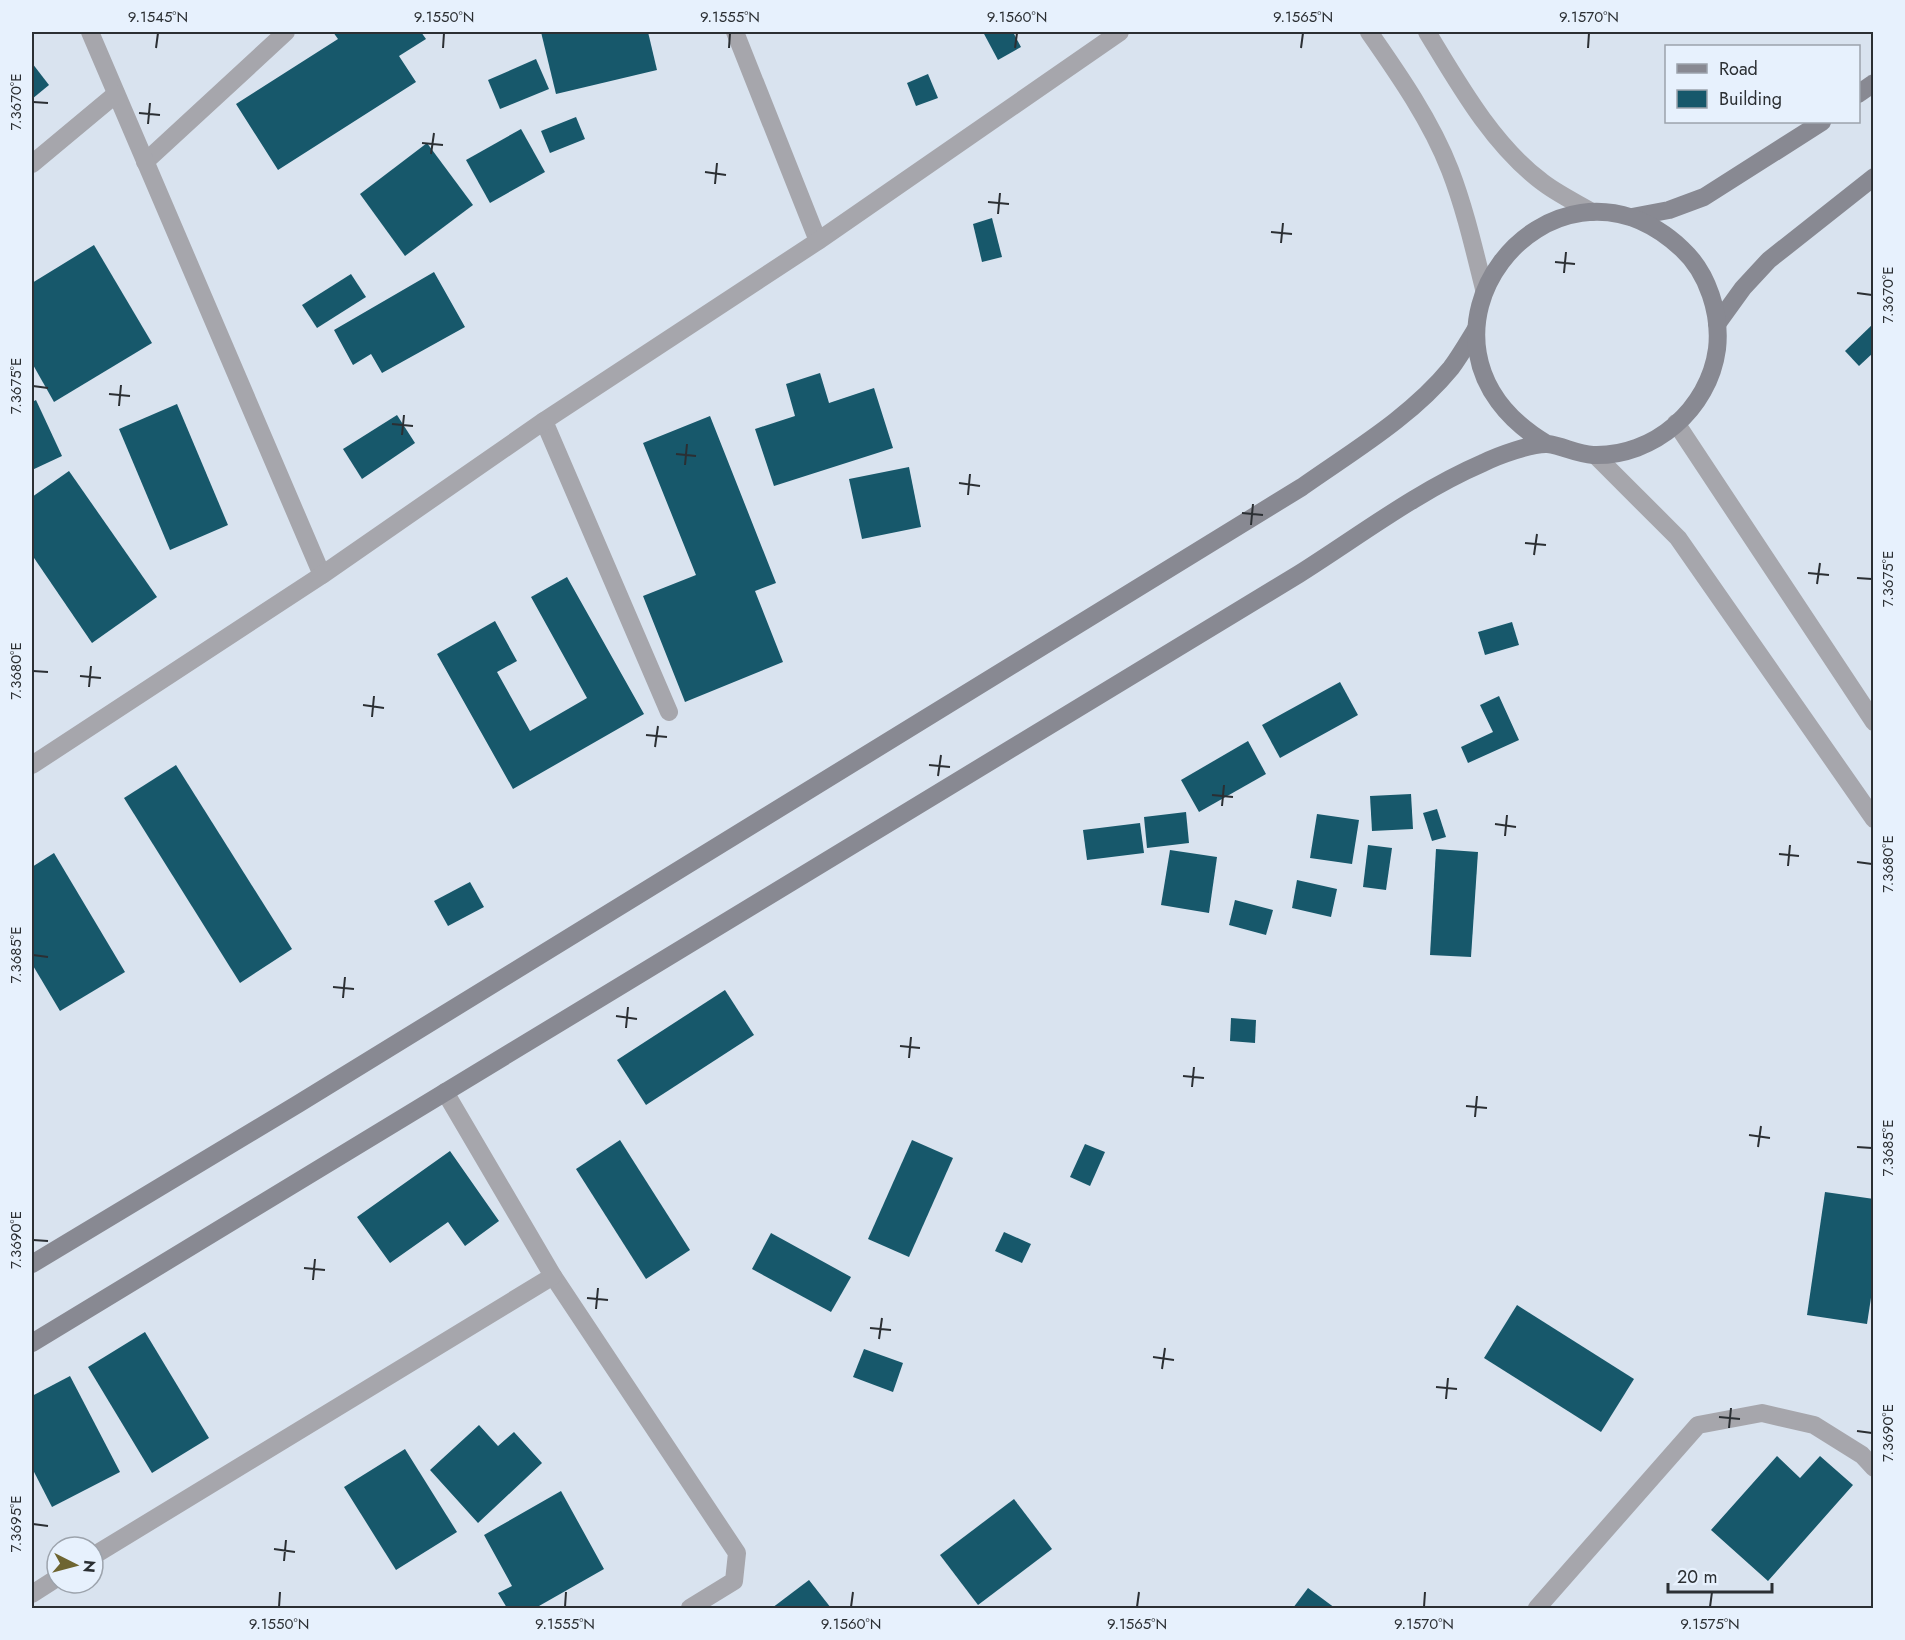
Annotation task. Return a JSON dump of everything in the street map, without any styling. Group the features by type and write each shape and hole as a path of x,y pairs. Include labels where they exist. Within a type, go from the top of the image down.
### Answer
{"main road":[{"path":"1860,93 1874,83"},
{"path":"1632,217 1665,233 1691,257 1709,289 1717,324 1717,349 1711,374 1700,396 1676,423 1644,445 1620,453 1595,455 1570,452 1546,444 1522,429 1502,409 1487,385 1478,358 1476,329 1484,289 1502,258 1527,234 1558,218 1592,212 1632,217 1669,210 1704,197 1820,123"},
{"path":"1717,324 1743,288 1769,260 1874,177"},
{"path":"32,1264 298,1104 1302,487 1387,427 1425,395 1451,367 1476,329"},
{"path":"32,1343 1299,574 1444,482 1483,462 1546,444"}],"street":[{"path":"90,32 322,575"},
{"path":"146,162 286,32"},
{"path":"735,32 818,240"},
{"path":"32,765 322,575 544,421 818,240 1120,32"},
{"path":"1369,32 1404,82 1449,168 1466,218 1484,289"},
{"path":"1427,32 1456,79 1517,159 1541,182 1592,212"},
{"path":"32,164 116,94"},
{"path":"544,421 669,712"},
{"path":"1676,423 1874,722"},
{"path":"1595,455 1678,538 1874,819"},
{"path":"445,1092 553,1275 737,1552 734,1581 690,1608"},
{"path":"105,1549 553,1275"},
{"path":"1537,1608 1698,1425 1762,1413 1815,1425 1862,1455 1874,1468"},
{"path":"32,1594 45,1586"}],"building":[{"path":"333,32 421,32 426,39 399,56 416,82 278,170 236,104 338,39"},
{"path":"541,32 648,32 657,70 556,94"},
{"path":"983,32 1013,32 1021,47 998,60"},
{"path":"536,59 549,89 500,109 488,80"},
{"path":"32,63 49,85 32,99"},
{"path":"928,74 938,98 916,106 907,83"},
{"path":"576,117 585,139 550,153 541,131"},
{"path":"521,129 545,172 490,203 466,160"},
{"path":"427,143 473,205 405,256 360,194"},
{"path":"992,218 1002,257 982,262 973,224"},
{"path":"94,245 152,343 54,402 32,363 32,283"},
{"path":"434,272 465,327 382,373 371,354 353,365 334,330"},
{"path":"351,274 366,297 317,328 302,305"},
{"path":"1874,323 1874,352 1859,366 1845,351"},
{"path":"820,373 829,403 874,388 893,448 774,486 755,429 795,416 786,384"},
{"path":"36,400 62,456 32,470 32,402"},
{"path":"177,404 228,525 170,550 119,429"},
{"path":"397,415 415,443 362,479 343,449"},
{"path":"710,416 776,583 755,591 783,662 685,702 643,596 696,575 643,443"},
{"path":"909,467 921,527 862,539 849,479"},
{"path":"69,471 157,597 92,643 32,555 32,497"},
{"path":"567,577 644,714 513,789 437,654 495,621 517,661 497,672 530,731 587,698 531,597"},
{"path":"1512,622 1519,645 1485,655 1478,632"},
{"path":"1340,682 1358,715 1280,758 1262,725"},
{"path":"1499,696 1519,740 1468,763 1461,747 1493,732 1480,705"},
{"path":"1248,741 1266,774 1199,812 1181,780"},
{"path":"176,765 292,949 240,983 124,798"},
{"path":"1411,794 1413,829 1372,831 1370,796"},
{"path":"1437,809 1446,837 1432,841 1423,813"},
{"path":"1186,812 1189,843 1147,848 1144,817"},
{"path":"1317,814 1359,820 1352,864 1310,858"},
{"path":"1140,823 1144,853 1087,860 1083,830"},
{"path":"1368,845 1392,848 1386,890 1363,887"},
{"path":"1436,849 1478,852 1471,957 1430,955"},
{"path":"1170,850 1217,857 1209,913 1161,905"},
{"path":"54,853 125,972 60,1011 32,964 32,867"},
{"path":"1297,880 1337,889 1331,917 1292,908"},
{"path":"470,882 484,907 448,926 434,901"},
{"path":"1235,900 1273,910 1266,935 1229,925"},
{"path":"725,990 754,1035 646,1105 617,1060"},
{"path":"1231,1018 1256,1020 1255,1043 1230,1041"},
{"path":"620,1140 690,1250 646,1279 576,1169"},
{"path":"912,1140 953,1158 909,1257 868,1239"},
{"path":"1085,1144 1105,1152 1090,1186 1070,1177"},
{"path":"450,1151 499,1221 465,1246 448,1222 390,1263 357,1217"},
{"path":"1825,1192 1874,1199 1874,1278 1867,1324 1807,1315"},
{"path":"1004,1232 1031,1244 1022,1263 995,1251"},
{"path":"771,1233 851,1277 831,1312 752,1269"},
{"path":"1517,1305 1634,1379 1601,1432 1484,1358"},
{"path":"145,1332 209,1438 152,1473 88,1367"},
{"path":"864,1349 903,1363 893,1392 853,1377"},
{"path":"70,1376 120,1472 52,1507 32,1468 32,1396"},
{"path":"479,1425 498,1446 514,1432 542,1463 478,1523 430,1470"},
{"path":"405,1449 457,1532 396,1570 344,1487"},
{"path":"1777,1456 1800,1478 1820,1456 1853,1485 1768,1581 1711,1530"},
{"path":"561,1491 604,1569 539,1606 541,1608 507,1608 498,1593 512,1586 484,1535"},
{"path":"1014,1499 1052,1549 978,1605 940,1555"},
{"path":"809,1580 831,1608 772,1608"},
{"path":"1308,1588 1335,1608 1293,1608"}]}
